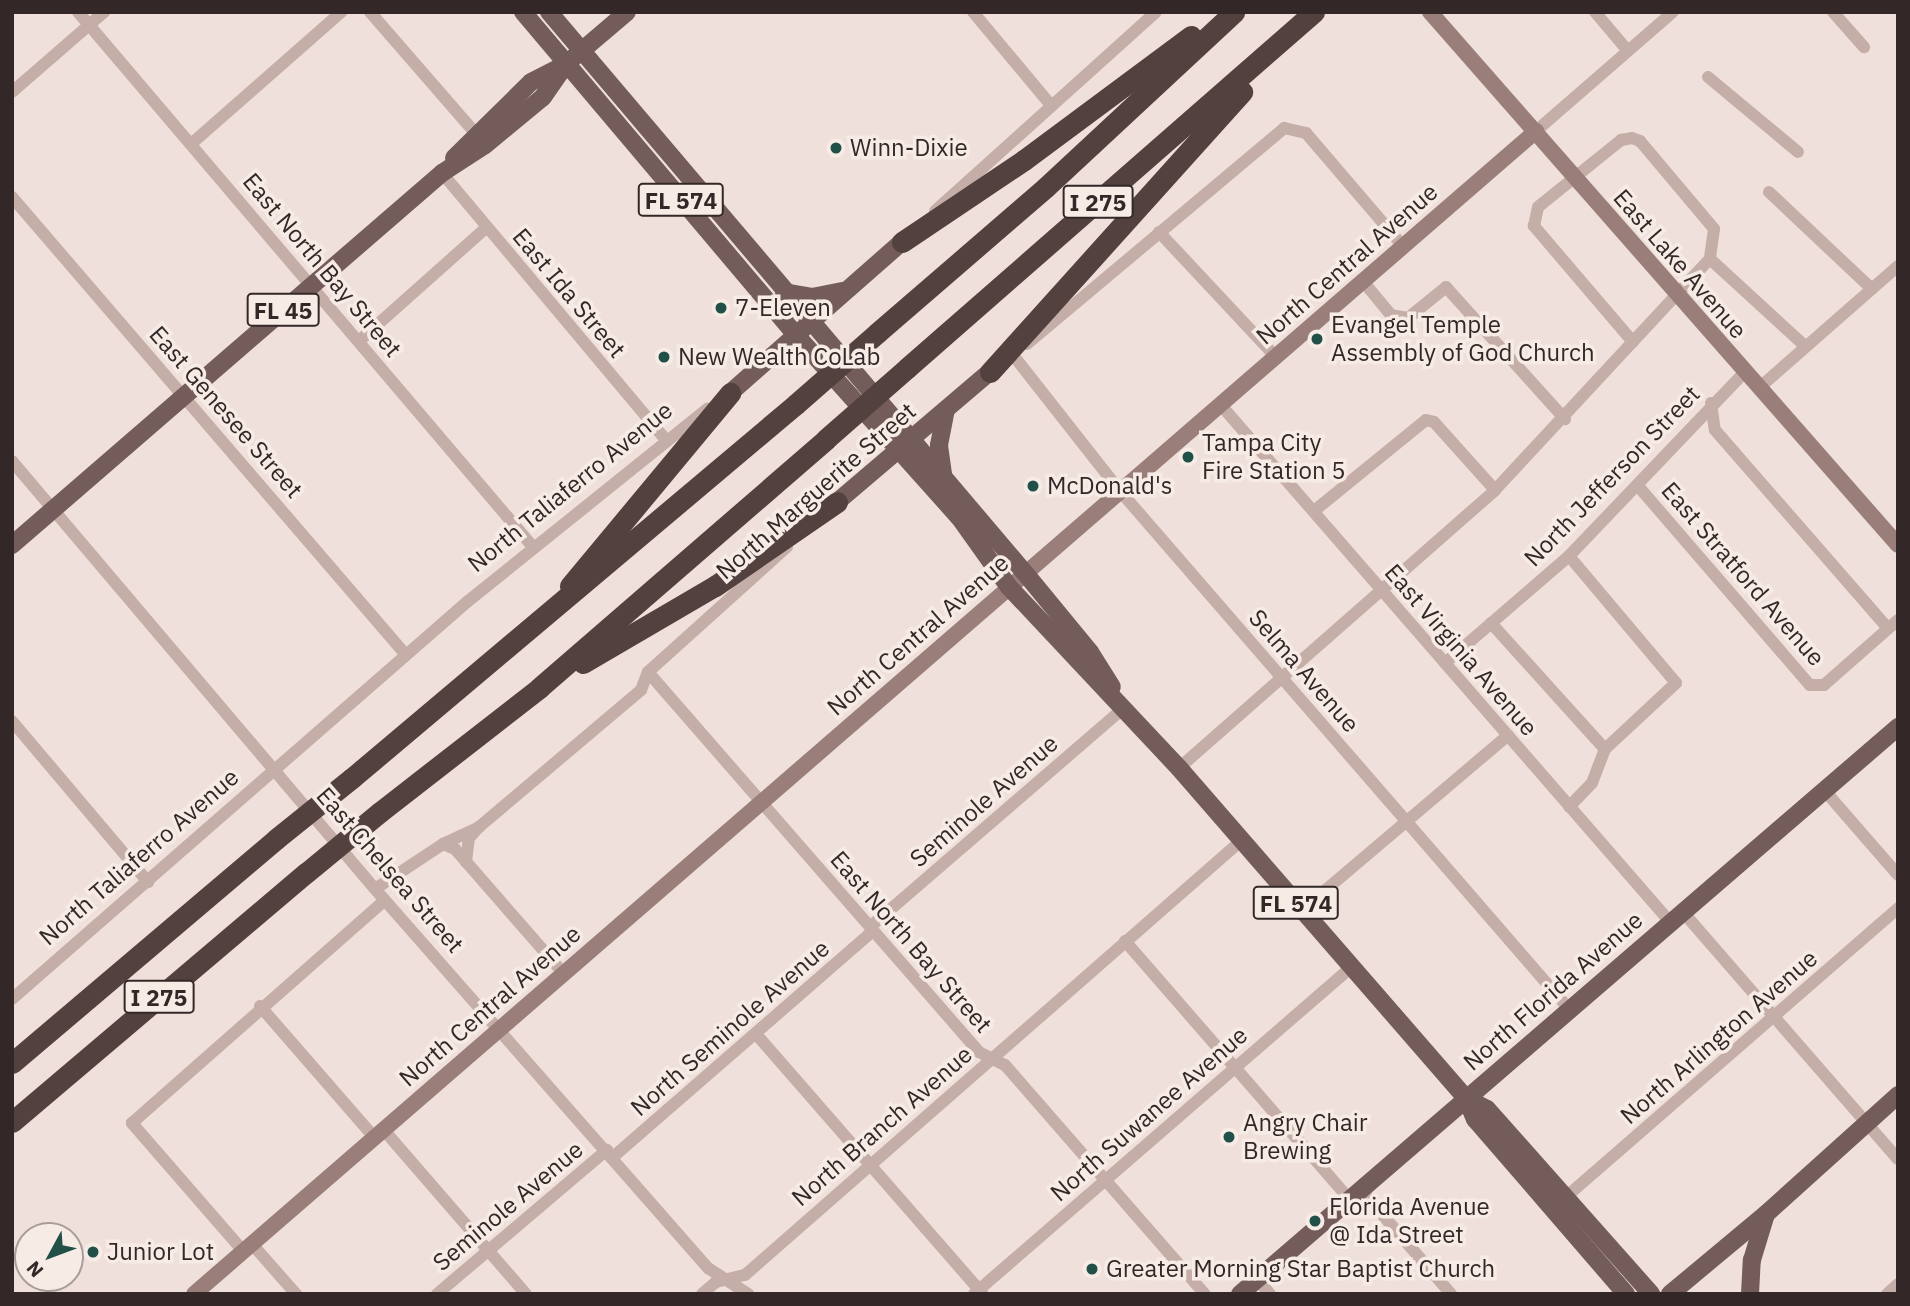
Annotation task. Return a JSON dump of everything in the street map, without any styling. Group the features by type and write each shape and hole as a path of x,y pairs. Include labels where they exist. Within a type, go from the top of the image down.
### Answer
{"highway":[{"path":"902,242 1024,160 1224,12"},
{"name":"I 275","path":"12,1063 276,839 549,615 796,404 1046,187 1234,12"},
{"name":"I 275","path":"12,1122 380,812 539,688 1289,37 1314,12"},
{"path":"990,372 1289,37"},
{"path":"549,615 600,545 730,393"},
{"path":"539,688 715,586 837,502"}],"main road":[{"name":"FL 574","path":"523,12 796,335 905,444 944,477 1090,652 1125,708"},
{"name":"FL 574","path":"549,12 810,322 905,444 1009,587 1065,652 1125,708 1179,768 1466,1098 1475,1119 1626,1294"},
{"name":"FL 45","path":"12,545 442,173 485,145 543,97 566,64 627,12"},
{"name":"FL 45","path":"442,173 475,133 531,82 566,64"},
{"name":"North Taliaferro Avenue","path":"730,393 902,242"},
{"path":"784,292 813,297 846,290"},
{"name":"North Marguerite Street","path":"837,502 990,372"},
{"path":"944,477 939,444 946,410"},
{"name":"North Florida Avenue","path":"1240,1294 1898,727"},
{"path":"1670,1294 1766,1214 1898,1095"},
{"name":"FL 574","path":"1466,1098 1488,1109 1651,1294"},
{"path":"1750,1294 1752,1260 1766,1214"}],"street":[{"name":"East North Bay Street","path":"78,12 533,547"},
{"path":"12,93 104,12"},
{"path":"191,144 341,12"},
{"path":"370,12 475,133"},
{"path":"973,12 1049,103"},
{"name":"North Taliaferro Avenue","path":"902,242 1049,103 1156,12"},
{"name":"East Lake Avenue","path":"1430,12 1898,545"},
{"path":"1595,12 1628,51"},
{"name":"North Central Avenue","path":"194,1294 1673,12"},
{"path":"1833,12 1864,47"},
{"path":"1708,76 1798,152"},
{"name":"North Marguerite Street","path":"990,372 1278,131 1291,127 1306,133 1402,245"},
{"path":"1179,768 1495,490 1565,419 1633,342 1675,294 1710,259 1714,229 1640,141 1621,140 1573,176 1538,207 1534,226 1633,342"},
{"name":"East Ida Street","path":"442,173 665,439"},
{"path":"1769,191 1872,289"},
{"name":"East Genesee Street","path":"12,197 406,654"},
{"path":"359,341 487,227"},
{"path":"1159,232 1275,356"},
{"path":"1710,259 1805,346"},
{"path":"1759,388 1898,267"},
{"path":"1362,280 1391,316 1408,318 1446,287 1565,419"},
{"name":"Selma Avenue","path":"1013,355 1120,491 1569,1009"},
{"name":"North Jefferson Street","path":"1445,663 1569,556 1638,486 1711,404 1745,372"},
{"name":"North Taliaferro Avenue","path":"15,992 148,882 406,654 533,547 665,439 730,393"},
{"name":"East Virginia Avenue","path":"1220,404 1569,807 1774,1017 1898,1159"},
{"path":"1711,404 1715,430 1893,624"},
{"path":"1314,511 1426,420 1434,422 1495,490"},
{"name":"East Chelsea Street","path":"12,461 55,508 375,889 501,1027 708,1268 748,1294"},
{"name":"East Stratford Avenue","path":"1638,486 1810,685 1818,688 1893,624"},
{"name":"North Marguerite Street","path":"375,889 443,844 479,827 641,690 648,672 837,502"},
{"path":"1569,556 1674,676 1674,690 1605,749 1592,783 1569,807"},
{"path":"1491,623 1605,749"},
{"name":"East North Bay Street","path":"648,672 979,1052 995,1056 1107,1179 1205,1294"},
{"name":"Seminole Avenue","path":"872,929 1125,708"},
{"path":"12,722 148,882"},
{"path":"1302,910 1508,735"},
{"path":"1825,791 1898,875"},
{"path":"466,862 469,838 479,827"},
{"name":"North Branch Avenue","path":"702,1294 716,1282 745,1275 1242,841"},
{"path":"443,844 455,849 563,974"},
{"path":"296,1294 248,1248 132,1123 260,1006 385,900"},
{"name":"North Arlington Avenue","path":"1567,1196 1898,908"},
{"name":"North Seminole Avenue","path":"610,1154 756,1034 872,929"},
{"path":"1125,941 1235,1067 1451,1294"},
{"name":"North Suwanee Avenue","path":"978,1292 1352,967"},
{"path":"260,1006 526,1294"},
{"path":"756,1034 978,1292"},
{"name":"Seminole Avenue","path":"437,1294 487,1249 610,1154"},
{"path":"1257,1279 1270,1294"},
{"path":"1887,1294 1898,1284"}],"place":[{"name":"Winn-Dixie","path":"836,148"},
{"name":"7-Eleven","path":"721,308"},
{"name":"Evangel Temple Assembly of God Church","path":"1317,339"},
{"name":"New Wealth CoLab","path":"664,357"},
{"name":"Tampa City Fire Station 5","path":"1188,457"},
{"name":"McDonald's","path":"1033,486"},
{"name":"Angry Chair Brewing","path":"1229,1137"},
{"name":"Florida Avenue @ Ida Street","path":"1315,1221"},
{"name":"Junior Lot","path":"93,1252"},
{"name":"Greater Morning Star Baptist Church","path":"1092,1269"}]}
